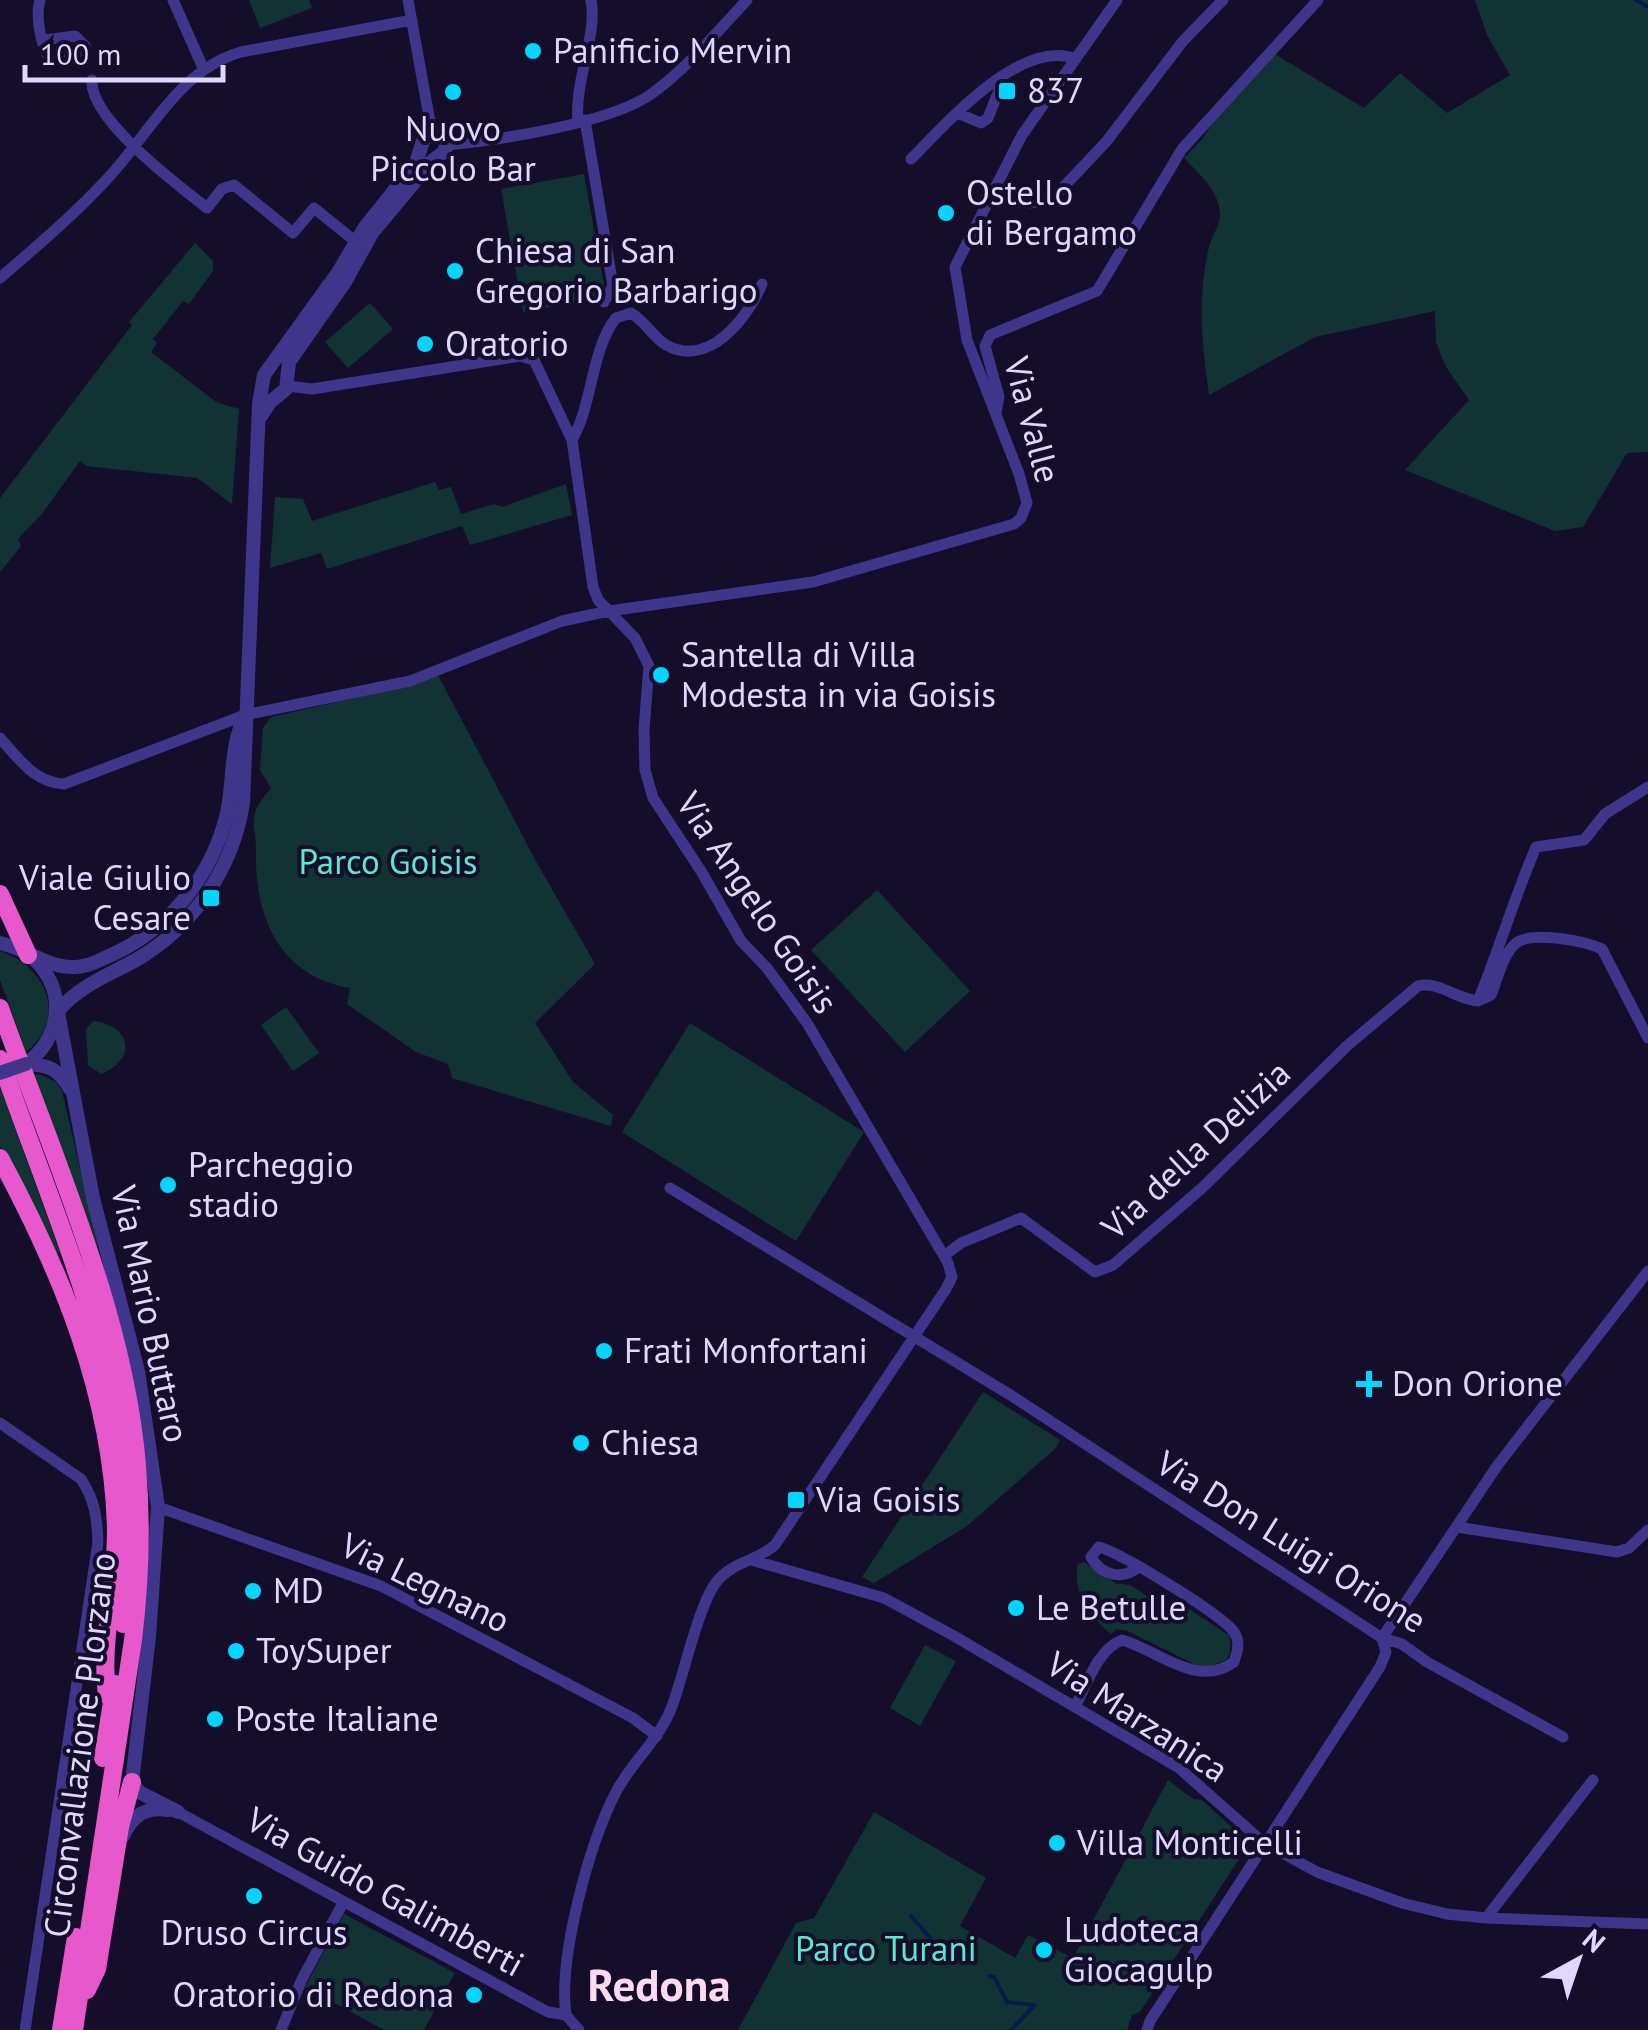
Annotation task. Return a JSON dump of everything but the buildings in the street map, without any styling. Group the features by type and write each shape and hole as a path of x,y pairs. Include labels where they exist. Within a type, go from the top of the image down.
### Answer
{"highway":[{"path":"0,894 30,956"},
{"name":"Circonvallazione Plorzano","path":"0,1008 100,1292 123,1377 137,1462 140,1579 135,1625 74,2030"},
{"name":"Circonvallazione Plorzano","path":"0,1059 83,1297 117,1420 126,1488 127,1584 122,1645 62,2030"},
{"path":"0,1158 54,1264 106,1426 116,1528 106,1687 110,1716"},
{"path":"77,2010 97,1969 132,1782"}],"street":[{"path":"40,0 37,8 44,40"},
{"path":"173,0 204,70"},
{"path":"408,0 432,133"},
{"path":"447,145 617,112 653,93 747,0"},
{"path":"996,413 967,340 955,276 958,260 1022,135 1117,0"},
{"path":"992,192 1022,204 1055,196 1106,142 1183,41 1224,0"},
{"name":"Via Valle","path":"609,611 812,582 1014,524 1021,518 1027,502 996,413 1000,397 985,354 990,335 1097,291 1182,149 1318,0"},
{"path":"595,3 578,81 581,121 612,286 604,302"},
{"path":"0,278 74,213 182,89 204,70 241,52 412,20"},
{"path":"911,159 974,96 1006,76 1039,57 1056,54 1076,59"},
{"path":"957,113 981,123 988,118 1006,76"},
{"path":"92,80 94,95 133,148 207,208 222,189 234,185 294,233 314,208 355,241"},
{"path":"429,154 424,138 432,133 442,136 447,145"},
{"path":"447,145 443,154 429,154 355,241 339,271 263,378 279,386 312,389 527,357 538,365 572,440"},
{"path":"0,1073 26,1064 48,1041 58,1012 74,992 153,950 171,936 202,902 226,862 242,816 248,734 245,715 259,404 279,386 289,362 352,272 372,233 429,154"},
{"path":"572,440 585,414 605,337 616,318 631,313 667,345 697,348 731,333 752,309 762,284"},
{"name":"Via Angelo Goisis","path":"572,440 593,588 598,600 636,638 649,666 644,728 646,770 653,798 741,941 767,968 806,1023 944,1256"},
{"path":"0,738 32,773 64,784 245,715 410,681 562,621 609,611"},
{"path":"2,944 49,964 82,967 127,948 178,908 202,875 222,830 229,804 236,734 245,715"},
{"path":"1478,1002 1536,847 1584,840 1605,814 1648,788"},
{"path":"1478,1002 1492,995 1510,948 1519,941 1534,938 1582,942 1602,948 1648,1038"},
{"path":"30,956 51,981 58,1012"},
{"name":"Via della Delizia","path":"944,1256 962,1243 1020,1218 1095,1272 1102,1272 1202,1188 1338,1055 1418,986 1431,984 1464,1000 1478,1002"},
{"name":"Via Mario Buttaro","path":"58,1012 93,1198 138,1371 158,1507 149,1637 132,1782"},
{"name":"Via Mario Buttaro","path":"26,1064 52,1068 62,1074 75,1098"},
{"path":"670,1188 916,1335"},
{"path":"580,2030 566,2015 568,1965 588,1859 617,1789 670,1712 711,1590 734,1566 755,1561 776,1544 951,1281 944,1256"},
{"path":"1148,2025 1380,1667 1386,1652 1382,1638 1497,1466 1648,1271"},
{"name":"Via Don Luigi Orione","path":"916,1335 1382,1638 1402,1644 1426,1662 1563,1737"},
{"path":"0,1422 81,1479 96,1512 98,1542 26,2030"},
{"name":"Via Legnano","path":"158,1507 381,1586 633,1718 656,1736"},
{"path":"1457,1527 1617,1552 1630,1548 1648,1530"},
{"name":"Via Marzanica","path":"755,1561 884,1598 1194,1779 1264,1843 1356,1888 1447,1914 1648,1924"},
{"path":"1075,1707 1101,1657 1111,1644 1122,1640 1182,1667 1210,1674 1234,1662 1238,1640 1233,1630 1138,1567"},
{"path":"1380,1667 1389,1660 1409,1655 1426,1662"},
{"path":"1486,1918 1592,1780"},
{"path":"132,1782 139,1792 178,1812"},
{"path":"116,1859 124,1834 136,1816 157,1808 178,1812"},
{"name":"Via Guido Galimberti","path":"178,1812 548,2012 566,2015"},
{"path":"280,2030 343,1902"}],"green space":[{"path":"249,0 309,0 312,8 260,28"},
{"path":"1475,0 1648,0 1648,452 1627,453 1583,527 1555,531 1405,470 1469,400 1446,367 1436,342 1435,311 1315,337 1209,395 1202,302 1205,265 1219,221 1219,208 1208,185 1184,158 1273,53 1364,108 1400,73 1447,113 1510,75 1487,35"},
{"path":"584,174 606,297 523,312 501,189"},
{"path":"195,243 213,261 213,271 189,304 183,301 153,339 157,343 151,352 216,402 239,409 232,504 197,478 86,466 80,461 41,515 18,539 21,546 0,572 0,498 132,325 129,322"},
{"path":"370,303 393,329 348,368 325,342"},
{"path":"435,482 439,490 451,487 461,514 494,504 502,507 566,484 572,515 470,545 462,526 327,569 321,553 270,568 275,497 303,499 312,521"},
{"name":"Parco Goisis","path":"438,675 595,964 535,1023 573,1082 613,1115 611,1126 452,1078 448,1064 416,1052 347,1004 350,988 306,971 289,957 267,921 257,877 254,819 271,788 260,770 263,728 271,717 403,687"},
{"path":"877,890 970,991 905,1052 811,950"},
{"path":"0,951 30,968 46,994 47,1024 26,1052 0,980"},
{"path":"286,1007 319,1053 293,1071 261,1025"},
{"path":"93,1021 115,1029 125,1043 121,1060 101,1074 88,1065 86,1029"},
{"path":"690,1023 864,1132 796,1241 622,1132"},
{"path":"33,1075 56,1082 62,1091 98,1246 94,1247"},
{"path":"0,1087 60,1252 57,1254 0,1146"},
{"path":"983,1392 1060,1440 1056,1448 967,1526 874,1583 862,1577"},
{"path":"1084,1562 1117,1584 1136,1589 1164,1610 1175,1600 1230,1636 1226,1660 1208,1667 1196,1665 1128,1631 1117,1629 1111,1634 1096,1620 1080,1595 1078,1564"},
{"path":"925,1645 956,1661 920,1726 890,1708"},
{"name":"Parco Turani","path":"1168,1780 1193,1799 1202,1800 1248,1845 1140,2012 1132,2015 1127,2030 738,2030 796,1923 814,1918 874,1812 986,1878 960,1926 1015,1958 1028,1935 1073,1958"},
{"path":"344,1914 455,1973 424,2030 384,2030 305,1987"}],"waterway":[{"path":"1636,0 1648,7"},
{"path":"911,1916 940,1949"},
{"path":"990,1976 1007,2002 1035,2005 1011,2030"}],"place":[{"name":"Panificio Mervin","path":"533,51"},
{"name":"837","path":"1007,91"},
{"name":"Nuovo Piccolo Bar","path":"453,92"},
{"name":"Ostello di Bergamo","path":"946,213"},
{"name":"Chiesa di San Gregorio Barbarigo","path":"455,271"},
{"name":"Oratorio","path":"425,344"},
{"name":"Santella di Villa Modesta in via Goisis","path":"661,675"},
{"name":"Viale Giulio Cesare","path":"211,898"},
{"name":"Parcheggio stadio","path":"168,1185"},
{"name":"Frati Monfortani","path":"604,1351"},
{"name":"Don Orione","path":"1369,1384"},
{"name":"Chiesa","path":"581,1443"},
{"name":"Via Goisis","path":"796,1500"},
{"name":"MD","path":"253,1591"},
{"name":"Le Betulle","path":"1016,1608"},
{"name":"ToySuper","path":"236,1651"},
{"name":"Poste Italiane","path":"215,1719"},
{"name":"Villa Monticelli","path":"1057,1843"},
{"name":"Druso Circus","path":"254,1896"},
{"name":"Ludoteca Giocagulp","path":"1044,1950"},
{"name":"Oratorio di Redona","path":"474,1995"}],"district":[{"name":"Redona","path":"659,1985"}]}
